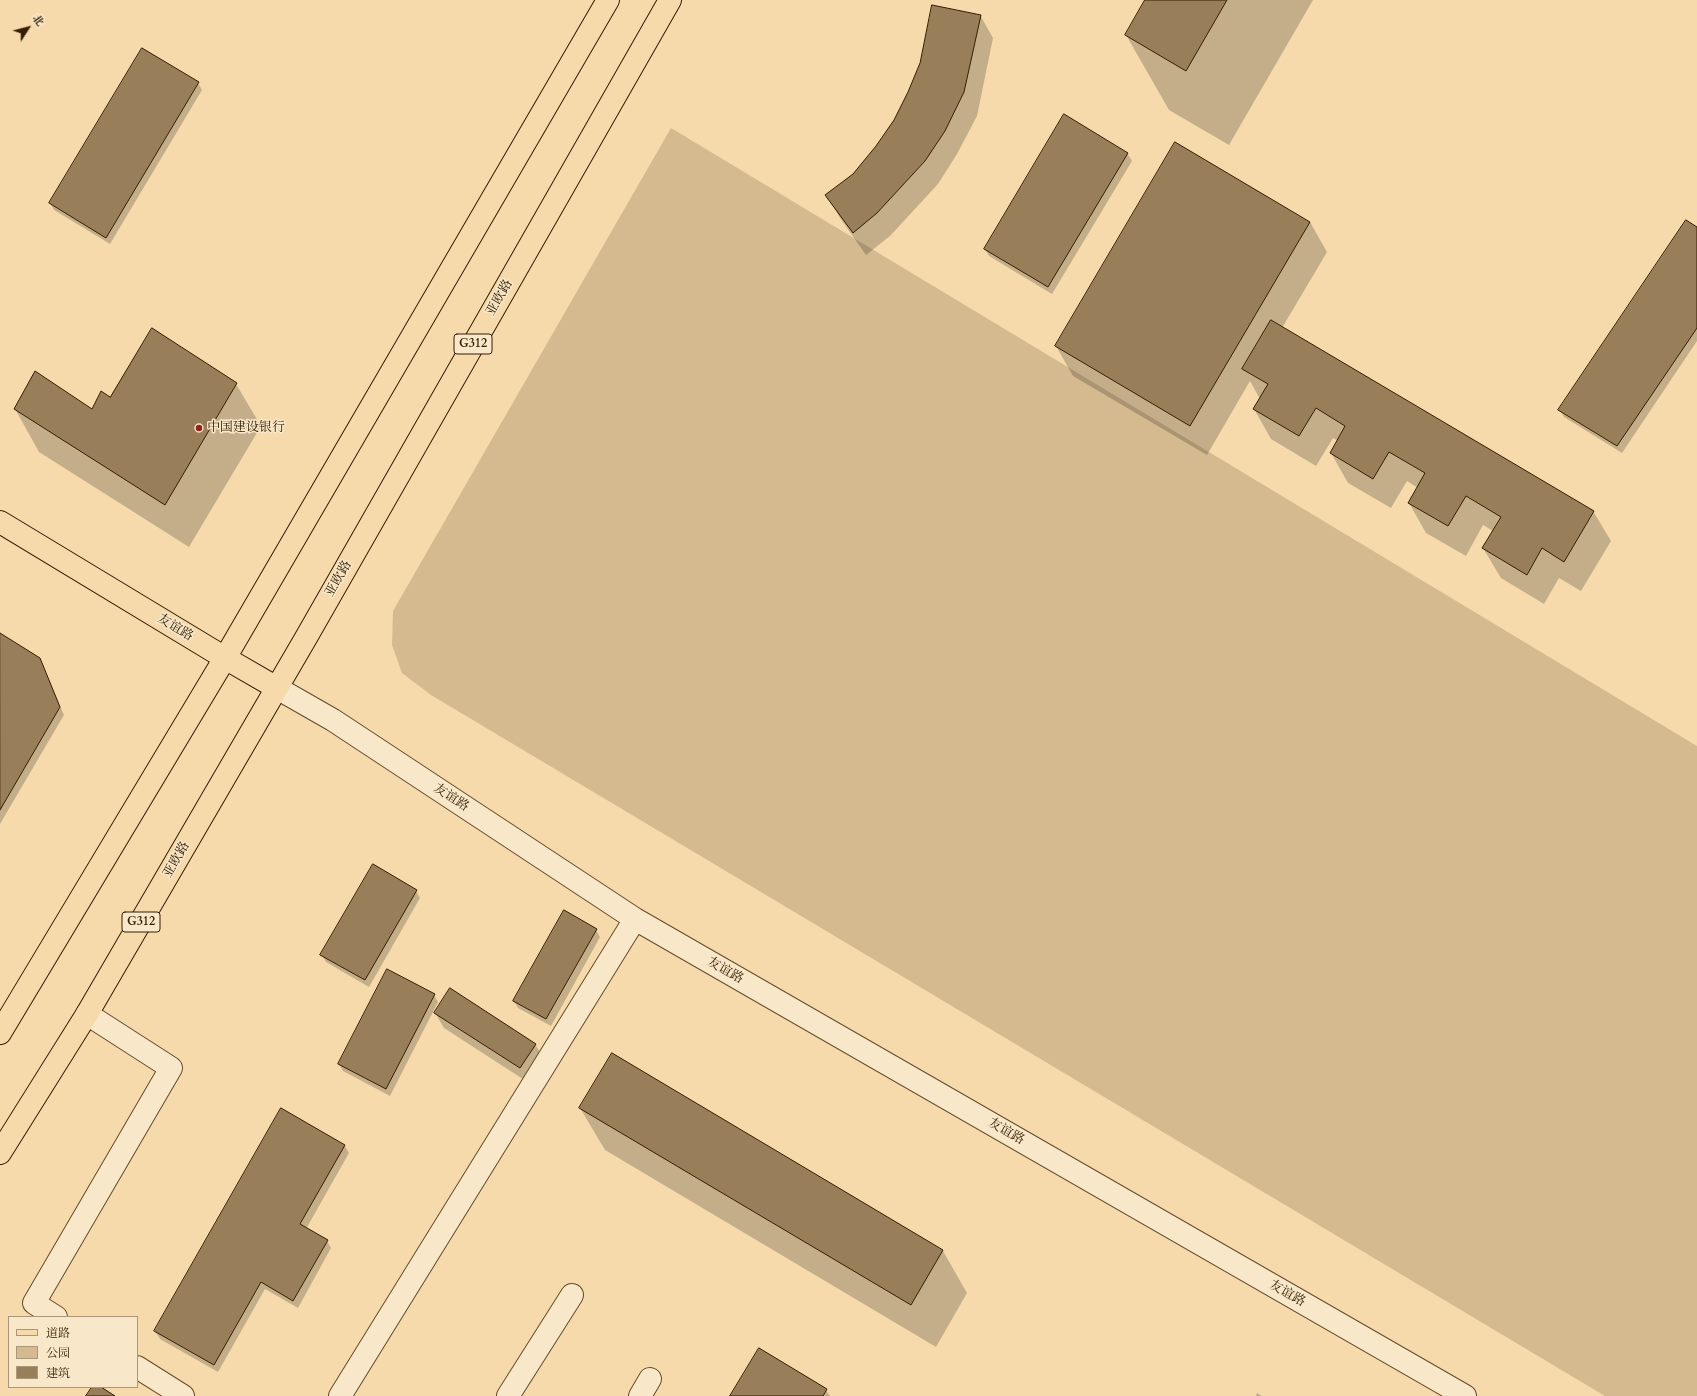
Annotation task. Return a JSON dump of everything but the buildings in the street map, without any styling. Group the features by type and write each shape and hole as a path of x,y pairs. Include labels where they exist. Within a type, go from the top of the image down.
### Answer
{"main road":[{"path":"0,1033 225,658 608,0"},
{"name":"亚欧路","path":"0,1154 87,1014 277,688 670,0"},
{"name":"友谊路","path":"0,522 277,688"}],"street":[{"name":"友谊路","path":"277,688 333,720 635,919 1465,1396"},
{"path":"340,1396 635,919"},
{"path":"54,1316 34,1303 171,1068 87,1014"},
{"path":"508,1396 572,1295"},
{"path":"138,1368 183,1396"}],"green space":[{"path":"671,128 1697,746 1697,1396 1605,1396 431,695 402,673 392,645 393,611"}],"place":[{"name":"中国建设银行","path":"199,428"}]}
